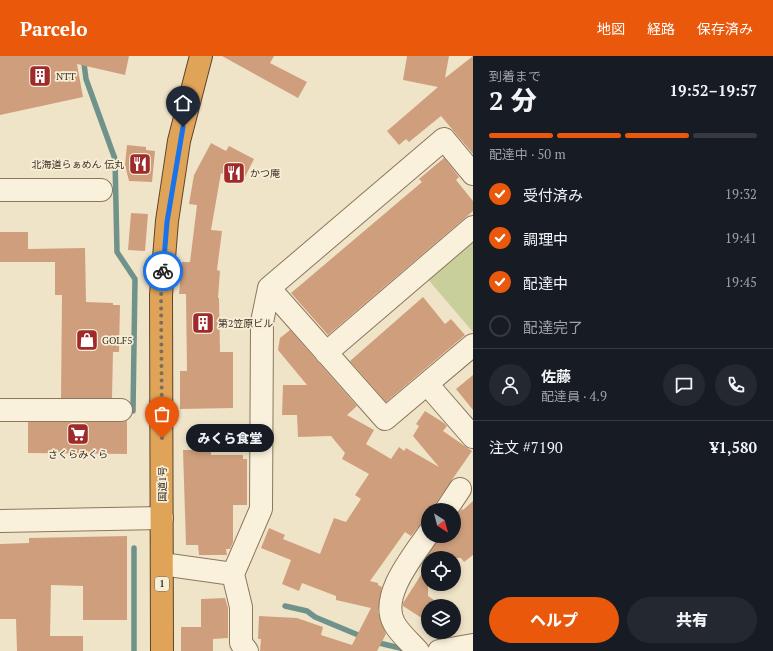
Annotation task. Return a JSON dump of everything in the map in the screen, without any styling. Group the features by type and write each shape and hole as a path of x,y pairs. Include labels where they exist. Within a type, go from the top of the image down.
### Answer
{"highway":[{"name":"国道1号","path":"162,651 161,296 167,222 179,141 201,56"}],"street":[{"path":"242,648 241,607 233,574 261,509 262,322 269,288 444,139 473,174"},
{"path":"0,190 101,190"},
{"path":"326,353 473,227"},
{"path":"269,288 384,419 473,345"},
{"path":"427,384 473,437"},
{"path":"0,410 121,410"},
{"path":"451,503 460,489"},
{"path":"0,521 162,518"},
{"path":"418,651 393,622 390,603 400,574 422,543"},
{"path":"162,564 233,574"},
{"path":"439,651 473,645"}],"green space":[{"path":"473,233 473,332 425,276"}],"building":[{"name":"NTT","path":"0,56 129,56 125,75 77,64 83,97 0,115"},
{"path":"222,56 274,56 270,63 307,82 298,98"},
{"path":"407,56 449,56 445,78 473,56 473,154 441,116 409,142 406,139 399,145 387,131 438,87 403,80"},
{"path":"211,143 226,151 229,146 254,159 242,183 221,173 211,230 222,231 217,270 220,271 218,298 220,352 233,352 233,408 180,409 180,371 187,371 186,294 179,294 182,262 190,262 197,205 189,204 194,175"},
{"path":"127,145 146,147 146,150 155,151 152,182 129,181 125,165"},
{"path":"444,158 459,177 456,180 473,201 473,211 328,335 291,293 422,182 419,179"},
{"path":"131,213 148,214 145,251 128,250"},
{"path":"0,232 28,232 28,249 85,248 86,302 113,303 113,305 120,305 119,352 113,352 112,398 61,398 62,295 55,295 55,262 0,262"},
{"path":"423,297 445,324 451,319 465,335 386,402 350,361"},
{"path":"290,330 357,406 347,415 374,430 366,444 391,459 399,447 404,451 406,448 439,467 413,436 419,426 416,424 425,411 447,426 443,431 472,451 436,503 421,503 421,526 411,536 405,532 370,581 378,583 378,585 382,587 378,612 386,634 377,651 260,651 261,639 258,639 259,616 297,618 323,627 321,635 352,645 371,608 336,600 336,596 302,583 299,591 282,584 291,560 261,548 269,528 285,535 283,539 320,554 334,518 346,522 361,499 355,495 369,474 342,459 345,453 331,436 298,437 297,415 282,415 283,385 307,385 278,350 280,338"},
{"path":"473,375 473,410 456,389"},
{"name":"さくらみくら","path":"127,421 127,454 28,453 28,422"},
{"path":"183,450 211,450 211,455 243,455 243,459 247,459 247,505 233,505 233,542 230,549 226,549 227,555 199,555 198,545 186,545"},
{"path":"473,501 473,555 464,562 461,558 461,551 430,551 436,543 461,543 461,510"},
{"path":"127,536 127,620 83,620 83,586 51,585 50,636 83,636 83,651 17,651 16,619 0,619 0,544 29,543 29,538"},
{"path":"421,575 421,591 428,591 428,596 432,599 421,599 421,618 403,606 403,603"},
{"path":"225,598 228,608 228,638 213,639 213,651 181,651 181,627 201,627 201,599"}],"waterway":[{"path":"83,56 86,79 115,159 117,252 135,279 133,411"},
{"path":"134,548 134,651"},
{"path":"285,606 307,611 315,617 363,637"},
{"path":"375,642 408,650"}],"way so far":[{"path":"162,438 161,296 163,271"}],"place":[{"name":"NTT","path":"40,76"},
{"name":"北海道らぁめん 伝丸","path":"140,164"},
{"name":"かつ庵","path":"234,173"},
{"name":"第2笠原ビル","path":"203,323"},
{"name":"GOLF5","path":"87,340"},
{"name":"さくらみくら","path":"78,434"},
{"name":"みくら食堂","path":"162,438"}],"route":[{"path":"163,271 167,222 179,141 183,127"}]}
